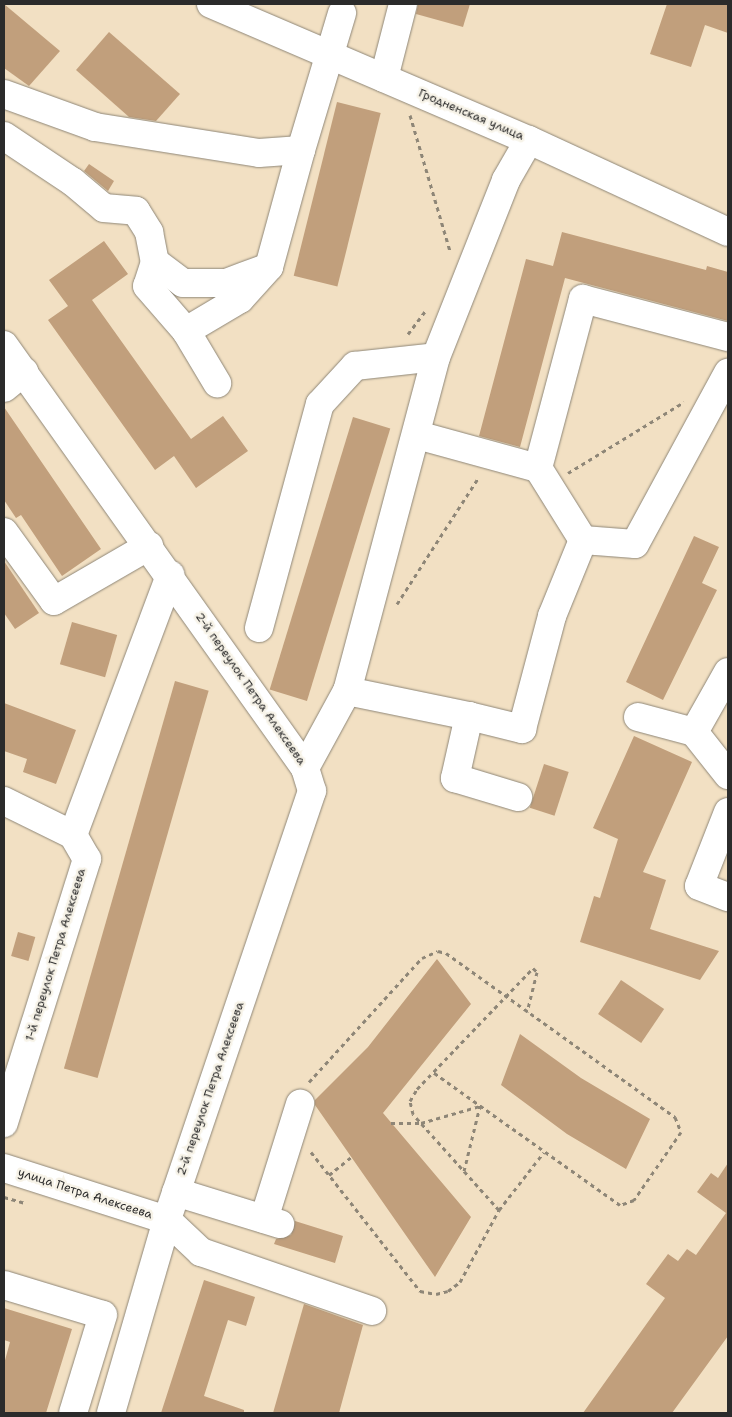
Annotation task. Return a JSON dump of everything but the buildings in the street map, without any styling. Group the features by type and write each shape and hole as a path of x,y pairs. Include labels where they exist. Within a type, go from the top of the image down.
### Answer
{"street":[{"name":"Гродненская улица","path":"211,4 529,140 728,232"},
{"path":"392,82 403,4"},
{"path":"186,331 240,300 269,267 301,150 342,13"},
{"path":"4,94 95,127 259,153 301,150"},
{"path":"4,136 73,182 104,208 136,211 149,232 155,262 147,286 186,331 217,383"},
{"path":"306,768 347,691 417,435 436,357 506,180 529,140"},
{"path":"155,262 183,282 226,283 269,267"},
{"path":"543,477 583,300 728,337"},
{"name":"2-й переулок Петра Алексеева","path":"4,345 14,380 149,546 306,768 312,791 176,1192 111,1413"},
{"path":"259,628 320,404 355,366 436,357"},
{"path":"583,540 634,544 728,373"},
{"path":"417,435 492,456 543,477 583,540"},
{"path":"4,532 54,601 149,546"},
{"path":"347,691 469,716 522,730 552,616 583,540"},
{"path":"4,801 73,835 170,575"},
{"path":"694,732 728,672"},
{"path":"469,716 455,778 518,796"},
{"path":"638,717 694,732 728,775"},
{"path":"728,812 699,886 728,898"},
{"name":"1-й переулок Петра Алексеева","path":"4,1123 86,859 73,835"},
{"path":"176,1192 272,1222 296,1116"},
{"name":"улица Петра Алексеева","path":"4,1168 167,1220"},
{"path":"167,1220 201,1252 372,1311"},
{"path":"4,1285 103,1315 73,1413"}],"path":[{"path":"392,82 450,247 450,255"},
{"path":"387,362 432,302"},
{"path":"543,477 693,396"},
{"path":"393,611 492,456"},
{"path":"433,1072 614,1202 627,1204 634,1200 681,1132 675,1117 446,953 427,954 315,1072 296,1116 329,1175 420,1291 436,1294 448,1291 460,1282 499,1210 544,1152"},
{"path":"499,1210 421,1124 413,1114 410,1100 433,1072 530,968 535,969 537,972 527,1012"},
{"path":"391,1123 421,1124 480,1106"},
{"path":"464,1172 480,1106"},
{"path":"329,1175 351,1157"}]}
